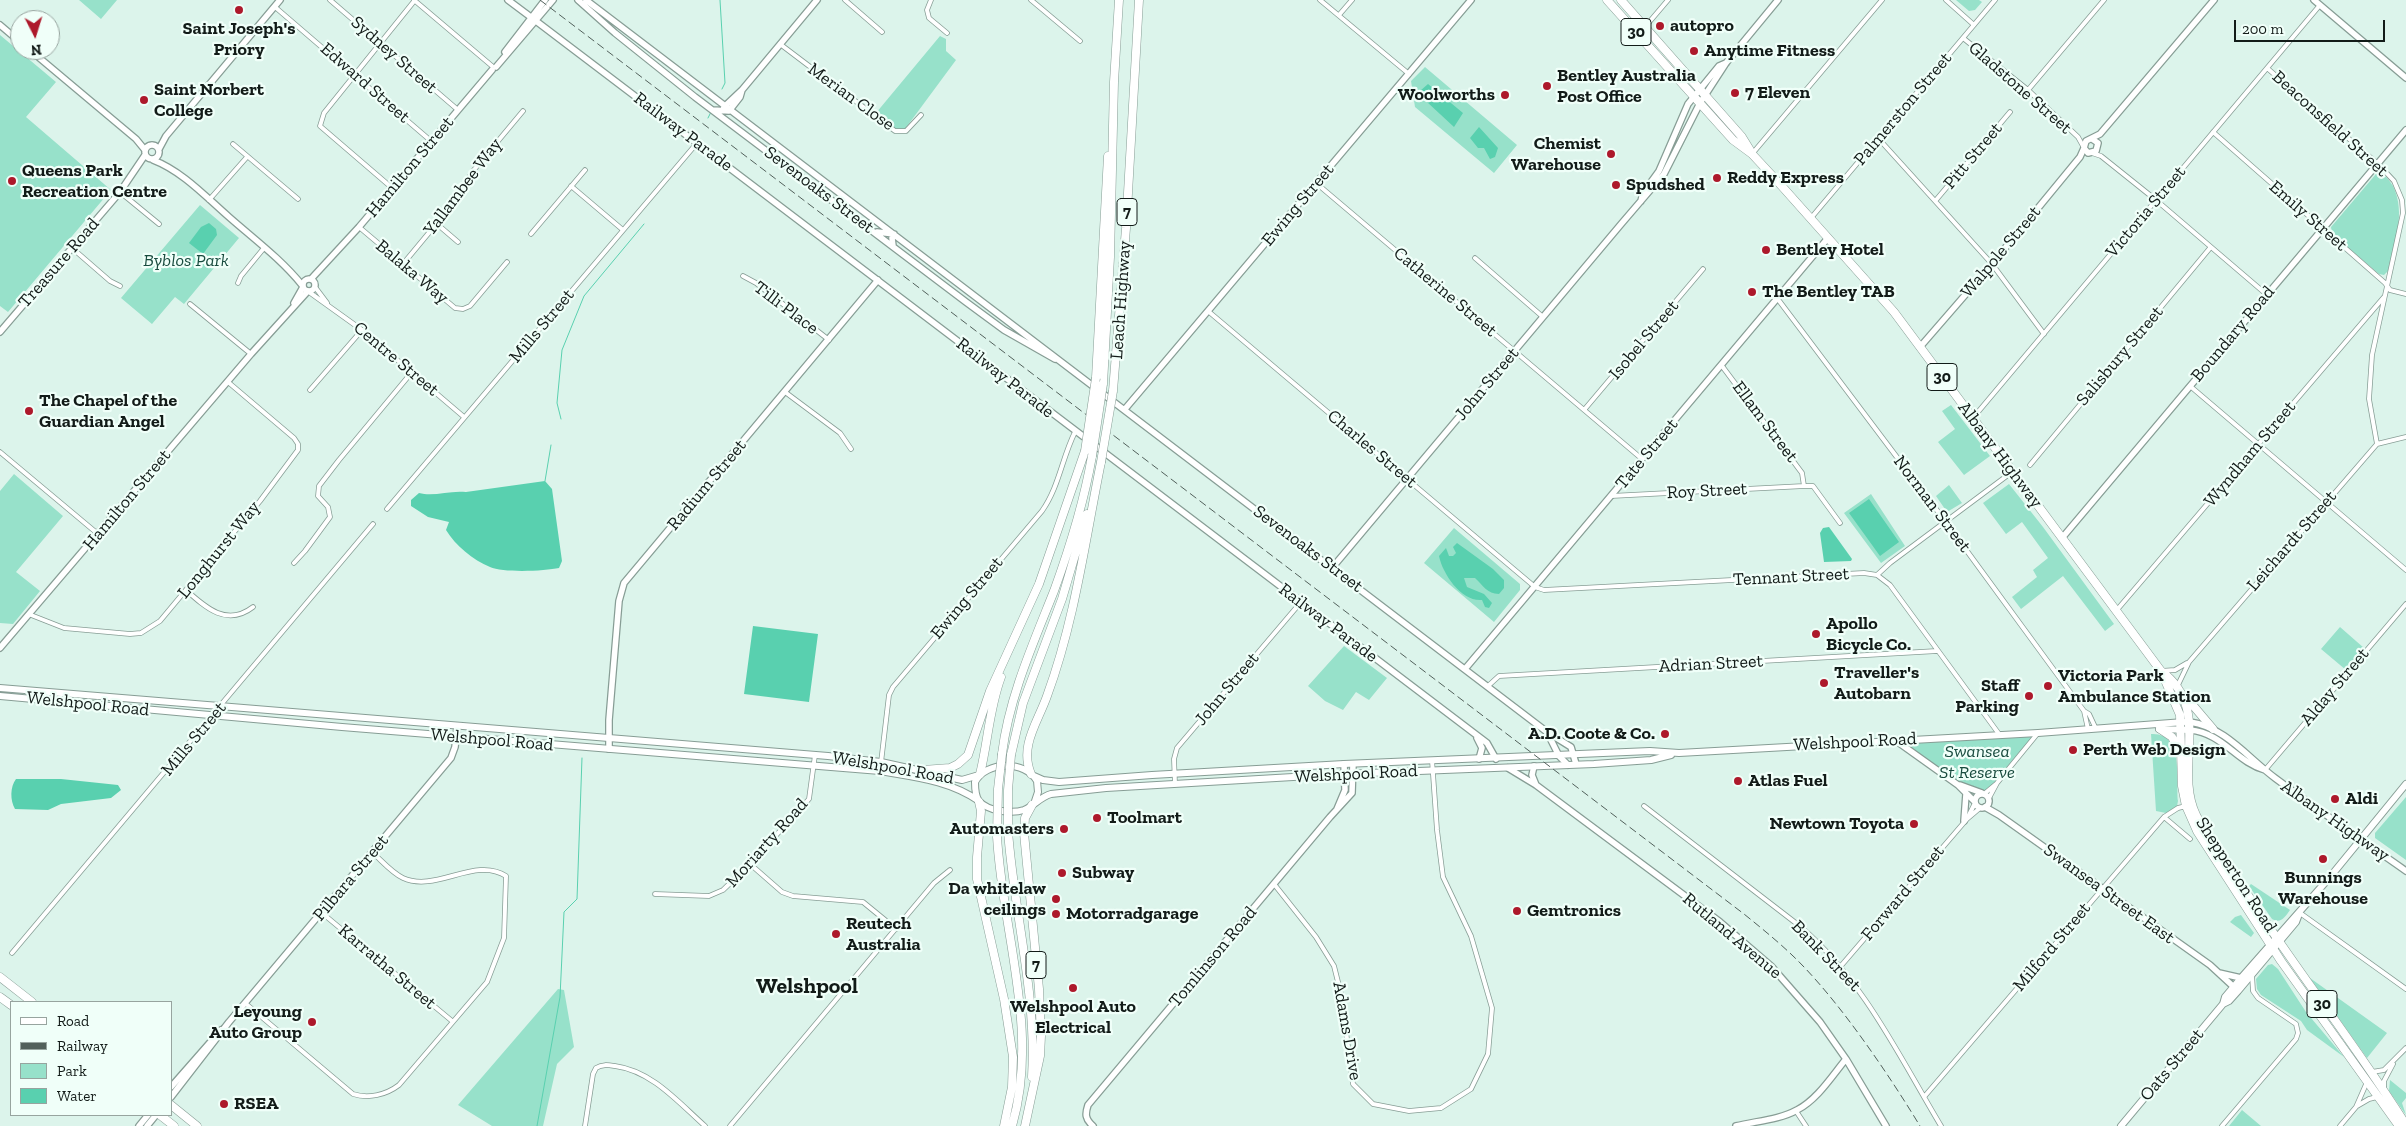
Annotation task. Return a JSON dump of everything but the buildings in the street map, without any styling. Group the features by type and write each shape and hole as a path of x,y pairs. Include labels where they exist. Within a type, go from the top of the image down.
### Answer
{"highway":[{"name":"Leach Highway","path":"1098,478 1113,391 1126,228 1138,0"},
{"name":"Albany Highway","path":"1607,0 1733,140 1752,154 1811,218 1894,312 2161,670"},
{"name":"Albany Highway","path":"1620,0 1742,137 1752,154"},
{"name":"7","path":"1012,1126 1019,1088 1022,1041 1016,977 999,873 997,836 998,789 1004,733 1019,682 1075,530 1083,500 1099,381 1109,286 1114,82 1119,4"},
{"path":"1099,381 1097,366 1119,4"},
{"path":"1097,366 1109,286"},
{"path":"923,770 950,768 968,755 990,691 1047,562 1088,453"},
{"name":"7","path":"1025,1126 1032,1080 1034,1027 1015,904 1008,831 1008,790 1011,755 1023,703 1062,599 1098,478"},
{"name":"7","path":"1032,775 1026,762 1027,744 1043,708 1059,658 1081,576 1098,478"},
{"path":"979,775 986,750 993,700 1021,624"},
{"name":"Shepperton Road","path":"2161,670 2170,677 2187,707 2190,726 2188,788 2195,814 2277,940 2384,1090 2406,1125"},
{"name":"Shepperton Road","path":"2161,670 2178,706 2181,725 2182,786 2186,806 2204,842 2271,947 2399,1126"},
{"path":"2178,690 2213,729"},
{"path":"2160,729 2175,740 2181,763"},
{"name":"7","path":"979,801 981,811 977,879 1004,999 1013,1057 1012,1087 1004,1126"},
{"name":"7","path":"1025,1126 1040,1056 1041,1036 1039,989 1024,833 1025,818 1033,803"},
{"path":"0,977 31,1001"},
{"path":"172,1106 197,1126"},
{"path":"161,1116 174,1126"}],"main road":[{"name":"Welshpool Road","path":"1,687 457,727 828,756 881,762 964,780 979,775"},
{"name":"Welshpool Road","path":"0,696 457,737 880,771 938,781 963,791 979,801"},
{"path":"0,702 19,698"},
{"name":"Welshpool Road","path":"2150,726 2157,722 2190,726"},
{"name":"Welshpool Road","path":"1032,775 1043,780 1059,782 1344,764 1679,752 2150,726 2160,729 2181,725"},
{"name":"Welshpool Road","path":"1033,803 1051,794 1106,788 1344,774 1651,760 1679,752"},
{"path":"828,756 831,762 847,768"},
{"path":"1001,766 1015,768 1032,775 1038,789 1033,803 1021,810 1008,811 990,808 979,801 975,783 979,775 989,767 1001,766"},
{"name":"Oats Street","path":"2121,1126 2223,1004 2229,1001 2241,978 2277,940 2406,784"},
{"name":"Oats Street","path":"2236,989 2252,974 2271,947"}],"street":[{"name":"Treasure Road","path":"0,332 280,0"},
{"name":"Sydney Street","path":"330,0 458,110"},
{"path":"391,188 320,126 324,113 356,76 414,0 494,67"},
{"name":"Railway Parade","path":"508,0 1490,746 1496,759"},
{"name":"Hamilton Street","path":"534,19 545,0"},
{"name":"Hamilton Street","path":"0,649 292,307 534,19 553,0"},
{"name":"Sevenoaks Street","path":"578,0 614,33 730,124 1004,330 1069,367"},
{"name":"Sevenoaks Street","path":"586,0 726,110 894,234 1125,409 1547,732 1571,747 1575,755"},
{"path":"726,110 817,0"},
{"path":"845,0 882,32"},
{"path":"931,0 926,10 930,18 948,33"},
{"path":"1032,0 1080,41"},
{"path":"1320,0 1409,74"},
{"path":"1339,16 1352,0"},
{"name":"Ewing Street","path":"1125,409 1471,0"},
{"path":"1645,27 1668,0"},
{"path":"1702,92 1719,66 1726,63 1778,0"},
{"path":"1752,154 1882,0"},
{"path":"1946,0 1974,25"},
{"name":"Palmerston Street","path":"1811,218 1995,0"},
{"path":"2028,90 2104,0"},
{"path":"2087,150 2090,139 2100,134 2214,0"},
{"path":"2314,0 2406,78"},
{"name":"Victoria Street","path":"1971,417 1978,412 2320,5"},
{"name":"Edward Street","path":"275,7 432,140"},
{"path":"0,25 10,34"},
{"name":"Gladstone Street","path":"1963,38 2028,90 2078,137 2087,150"},
{"name":"Merian Close","path":"780,44 895,131 906,130 921,115"},
{"name":"Centre Street","path":"42,60 210,200 464,418"},
{"name":"Beaconsfield Street","path":"2267,68 2378,164 2394,181 2402,200 2403,213 2371,364 2369,399 2377,444"},
{"name":"John Street","path":"1641,201 1643,193 1659,172 1680,120 1694,96 1702,92"},
{"name":"John Street","path":"1332,568 1664,174 1700,103 1702,92"},
{"path":"713,110 726,110"},
{"path":"726,110 730,124"},
{"name":"Yallambee Way","path":"403,264 452,205 473,171 523,111"},
{"name":"Pitt Street","path":"1936,200 2010,112"},
{"name":"Boundary Road","path":"2062,538 2406,130"},
{"name":"Emily Street","path":"2213,132 2390,290 2406,294"},
{"path":"2100,134 2098,146 2100,156"},
{"name":"Gladstone Street","path":"2078,137 2090,139"},
{"path":"1878,138 1992,264 2044,334"},
{"path":"2090,139 2098,146"},
{"name":"Mills Street","path":"387,509 697,143"},
{"path":"233,144 246,157 298,199"},
{"path":"2087,150 2098,146"},
{"path":"2087,150 2100,156 2156,200 2266,294"},
{"name":"Walpole Street","path":"1920,346 1992,264 2087,150"},
{"path":"210,200 246,157"},
{"path":"531,234 585,170"},
{"name":"Catherine Street","path":"1316,183 1642,459"},
{"path":"571,186 623,230"},
{"path":"120,192 159,224"},
{"path":"437,224 458,242"},
{"name":"Balaka Way","path":"359,227 455,308 463,309 470,306 507,262"},
{"path":"875,232 894,234 892,238 893,246"},
{"name":"Tate Street","path":"1465,669 1828,238"},
{"path":"72,248 110,281 120,286"},
{"path":"238,283 241,276 264,248"},
{"name":"Salisbury Street","path":"2030,465 2210,248"},
{"path":"1475,258 1543,317"},
{"name":"Isobel Street","path":"1584,410 1703,269"},
{"name":"Tilli Place","path":"743,276 756,283 829,340"},
{"name":"Radium Street","path":"607,749 619,601 624,583 878,280"},
{"name":"Centre Street","path":"309,285 327,302"},
{"name":"Wyndham Street","path":"2116,611 2385,297"},
{"name":"Norman Street","path":"1777,298 1945,521 2084,711 2089,714 2096,729"},
{"path":"190,304 251,354"},
{"name":"Charles Street","path":"1208,311 1535,587"},
{"path":"310,390 362,330"},
{"name":"Ellam Street","path":"1722,366 1802,473 1804,486"},
{"path":"294,562 306,551 330,516 328,507 318,496 319,486 412,372"},
{"name":"Longhurst Way","path":"31,614 64,628 130,634 141,633 160,621 260,501 298,450 298,444 294,438 228,382"},
{"path":"2190,386 2406,570"},
{"path":"785,392 840,434 851,449"},
{"name":"Ewing Street","path":"880,771 889,695 893,687 1042,511 1057,484 1067,450 1075,432"},
{"path":"2377,444 2406,437"},
{"name":"Leichardt Street","path":"2178,690 2189,662 2377,444"},
{"path":"0,452 99,534"},
{"path":"1999,734 1890,585 1877,575 1890,562 2012,472"},
{"path":"1804,486 1813,486 1840,523"},
{"name":"Roy Street","path":"1611,496 1804,486"},
{"name":"Mills Street","path":"12,953 214,716 374,524"},
{"name":"Tennant Street","path":"1535,587 1544,590 1864,573 1877,575"},
{"path":"186,590 215,613 238,615 253,607"},
{"name":"John Street","path":"1175,784 1174,759 1177,748 1301,602"},
{"name":"Alday Street","path":"2264,770 2406,604"},
{"name":"Adrian Street","path":"1488,686 1499,676 1937,651"},
{"path":"2161,670 2175,670 2189,662"},
{"name":"Norman Street","path":"2084,711 2088,729"},
{"name":"Albany Highway","path":"2190,726 2220,740 2256,768 2264,770"},
{"name":"Albany Highway","path":"2190,726 2213,729 2238,746 2264,770 2406,871"},
{"name":"Pilbara Street","path":"172,1096 230,1022 451,758 457,737 457,727"},
{"name":"Sevenoaks Street","path":"1547,732 1559,756 1568,765"},
{"path":"1982,801 2038,733"},
{"path":"1474,734 1481,745 1482,752 1479,759"},
{"name":"Swansea Street East","path":"1895,740 2219,973 2241,978"},
{"name":"Moriarty Road","path":"655,894 717,894 750,864 809,799 815,755"},
{"path":"1575,755 1576,764"},
{"name":"Adams Drive","path":"1274,884 1316,937 1334,966 1341,994 1352,1084 1373,1104 1408,1111 1441,1108 1471,1089 1488,1054 1492,1008 1472,936 1444,877 1437,830 1432,760"},
{"name":"Tomlinson Road","path":"1337,809 1345,790 1344,764"},
{"name":"Tomlinson Road","path":"1093,1126 1087,1121 1085,1113 1088,1105 1352,793 1353,764"},
{"path":"1534,766 1532,775 1536,785"},
{"name":"Rutland Avenue","path":"1508,768 1536,785 1750,946 1787,983 1820,1022 1846,1059 1886,1126"},
{"name":"Swansea Street East","path":"1958,785 1966,793 1982,801"},
{"path":"1966,793 1966,820"},
{"name":"Forward Street","path":"1840,967 1982,801"},
{"name":"Bank Street","path":"1644,806 1801,927 1840,967 1872,1008 1941,1126"},
{"name":"Milford Street","path":"1924,1097 2164,817 2178,808 2186,806"},
{"name":"Shepperton Road","path":"2164,817 2190,839"},
{"path":"246,1003 352,1094 360,1096 391,1091 399,1086 452,1021 487,982 504,938 506,876 496,870 482,870 426,881 402,878 373,853"},
{"path":"750,864 782,892 793,896 863,902 896,929"},
{"path":"730,1126 934,883 950,870"},
{"name":"Karratha Street","path":"322,913 452,1021"},
{"path":"2299,913 2406,989"},
{"name":"Swansea Street East","path":"2219,973 2221,978 2236,989"},
{"path":"2222,1126 2296,1039 2298,1033 2296,1024 2262,1003 2253,991 2252,974"},
{"name":"Pilbara Street","path":"172,1086 230,1022"},
{"path":"2370,1071 2379,1073 2393,1063 2406,1048"},
{"path":"1736,1126 1796,1111 1812,1100 1846,1059"},
{"path":"2384,1090 2384,1081 2393,1063"},
{"path":"585,1126 593,1074 596,1068 607,1065 631,1068 648,1076 705,1126"},
{"path":"2340,1126 2356,1107 2366,1089 2367,1080"},
{"path":"2356,1107 2369,1099 2379,1098"},
{"path":"1796,1111 1806,1126"},
{"path":"138,1126 147,1116"},
{"path":"147,1126 155,1116"}],"green space":[{"path":"79,0 117,0 101,19"},
{"path":"1956,0 1979,0 1982,2 1975,10 1969,11"},
{"path":"0,35 10,43 10,60 30,60 56,82 26,117 111,190 8,312 0,306"},
{"path":"940,36 946,39 946,51 956,60 905,129 896,129 876,113"},
{"path":"1425,67 1517,145 1494,173 1415,107 1411,81"},
{"path":"2379,173 2385,176 2393,186 2399,207 2396,239 2388,271 2384,275 2379,274 2332,234 2331,227 2376,174"},
{"name":"Byblos Park","path":"200,205 239,238 184,304 175,297 152,324 121,298"},
{"path":"1951,405 1990,456 1964,475 1938,442 1955,429 1942,411"},
{"path":"14,474 63,516 16,572 40,591 13,624 0,623 0,491"},
{"path":"2009,484 2114,624 2105,631 2063,576 2021,609 2012,597 2037,577 2033,570 2048,558 2022,522 2006,534 1983,503"},
{"path":"1949,485 1962,503 1947,512 1936,496"},
{"path":"1871,494 1905,546 1881,563 1844,513"},
{"path":"1454,528 1520,584 1520,590 1494,622 1424,563"},
{"path":"2340,627 2364,648 2346,670 2321,649"},
{"path":"1344,646 1387,678 1369,700 1356,692 1343,710 1325,701 1308,686"},
{"name":"Swansea St Reserve","path":"2036,733 1996,783 1982,793 1957,784 1895,740"},
{"path":"2151,734 2162,735 2169,741 2174,749 2176,759 2178,801 2177,806 2166,813 2156,811"},
{"path":"2406,797 2406,860 2375,838 2375,833"},
{"path":"2251,884 2290,910 2278,921 2272,919 2249,886"},
{"path":"2241,915 2254,933 2251,937 2230,922 2235,917"},
{"path":"2272,964 2278,969 2306,1012 2344,1057 2307,1030 2301,1021 2261,995 2257,989 2256,979 2268,965"},
{"path":"2310,978 2387,1033 2367,1058"},
{"path":"558,989 564,990 574,1047 557,1064 543,1126 492,1126 458,1105"},
{"path":"2390,1080 2406,1093 2406,1098 2402,1103 2406,1115 2389,1091"},
{"path":"2242,1110 2261,1126 2229,1126"}],"water":[{"path":"1428,84 1463,113 1454,127 1427,102 1420,91"},
{"path":"1479,127 1498,148 1495,157 1490,159 1484,148 1478,148 1470,138"},
{"path":"209,223 216,229 217,235 203,254 189,243 201,227"},
{"path":"545,481 552,489 562,561 559,568 514,571 490,567 471,556 454,541 446,530 449,522 428,517 411,506 411,500 419,493 466,492"},
{"path":"1869,499 1899,542 1880,556 1849,513"},
{"path":"1829,527 1852,559 1851,561 1824,562 1820,533 1823,528"},
{"path":"1457,543 1493,569 1504,580 1504,588 1499,594 1495,594 1488,591 1475,578 1464,578 1467,587 1484,594 1492,603 1489,608 1485,607 1482,600 1467,597 1461,592 1449,579 1441,563 1439,556 1446,548 1449,556 1453,556 1456,553 1453,547"},
{"path":"753,626 818,634 809,702 744,694"},
{"path":"16,779 61,779 118,785 121,790 111,798 61,804 48,810 15,809 11,794"}],"waterway":[{"path":"720,0 725,83 722,89"},
{"path":"708,118 711,112"},
{"path":"561,419 557,403 562,350 584,296 644,224"},
{"path":"545,481 551,445"},
{"path":"537,1126 560,997 564,912 577,899 582,758"}],"railway":[{"path":"540,0 1752,920 1797,960 1835,1003 1895,1086 1920,1126"}],"place":[{"name":"Saint Joseph's Priory","path":"239,10"},
{"name":"autopro","path":"1660,26"},
{"name":"Anytime Fitness","path":"1694,51"},
{"name":"Bentley Australia Post Office","path":"1547,86"},
{"name":"7 Eleven","path":"1735,93"},
{"name":"Woolworths","path":"1505,95"},
{"name":"Saint Norbert College","path":"144,100"},
{"name":"Chemist Warehouse","path":"1611,154"},
{"name":"Reddy Express","path":"1717,178"},
{"name":"Queens Park Recreation Centre","path":"12,181"},
{"name":"Spudshed","path":"1616,185"},
{"name":"Bentley Hotel","path":"1766,250"},
{"name":"The Bentley TAB","path":"1752,292"},
{"name":"The Chapel of the Guardian Angel","path":"29,411"},
{"name":"Apollo Bicycle Co.","path":"1816,634"},
{"name":"Traveller's Autobarn","path":"1824,683"},
{"name":"Victoria Park Ambulance Station","path":"2048,686"},
{"name":"Staff Parking","path":"2029,696"},
{"name":"A.D. Coote & Co.","path":"1665,734"},
{"name":"Perth Web Design","path":"2073,750"},
{"name":"Atlas Fuel","path":"1738,781"},
{"name":"Aldi","path":"2335,799"},
{"name":"Toolmart","path":"1097,818"},
{"name":"Newtown Toyota","path":"1914,824"},
{"name":"Automasters","path":"1064,829"},
{"name":"Bunnings Warehouse","path":"2323,859"},
{"name":"Subway","path":"1062,873"},
{"name":"Da whitelaw ceilings","path":"1056,899"},
{"name":"Gemtronics","path":"1517,911"},
{"name":"Motorradgarage","path":"1056,914"},
{"name":"Reutech Australia","path":"836,934"},
{"name":"Welshpool Auto Electrical","path":"1073,988"},
{"name":"Leyoung Auto Group","path":"312,1022"},
{"name":"RSEA","path":"224,1104"}],"district":[{"name":"Welshpool","path":"807,987"}]}
